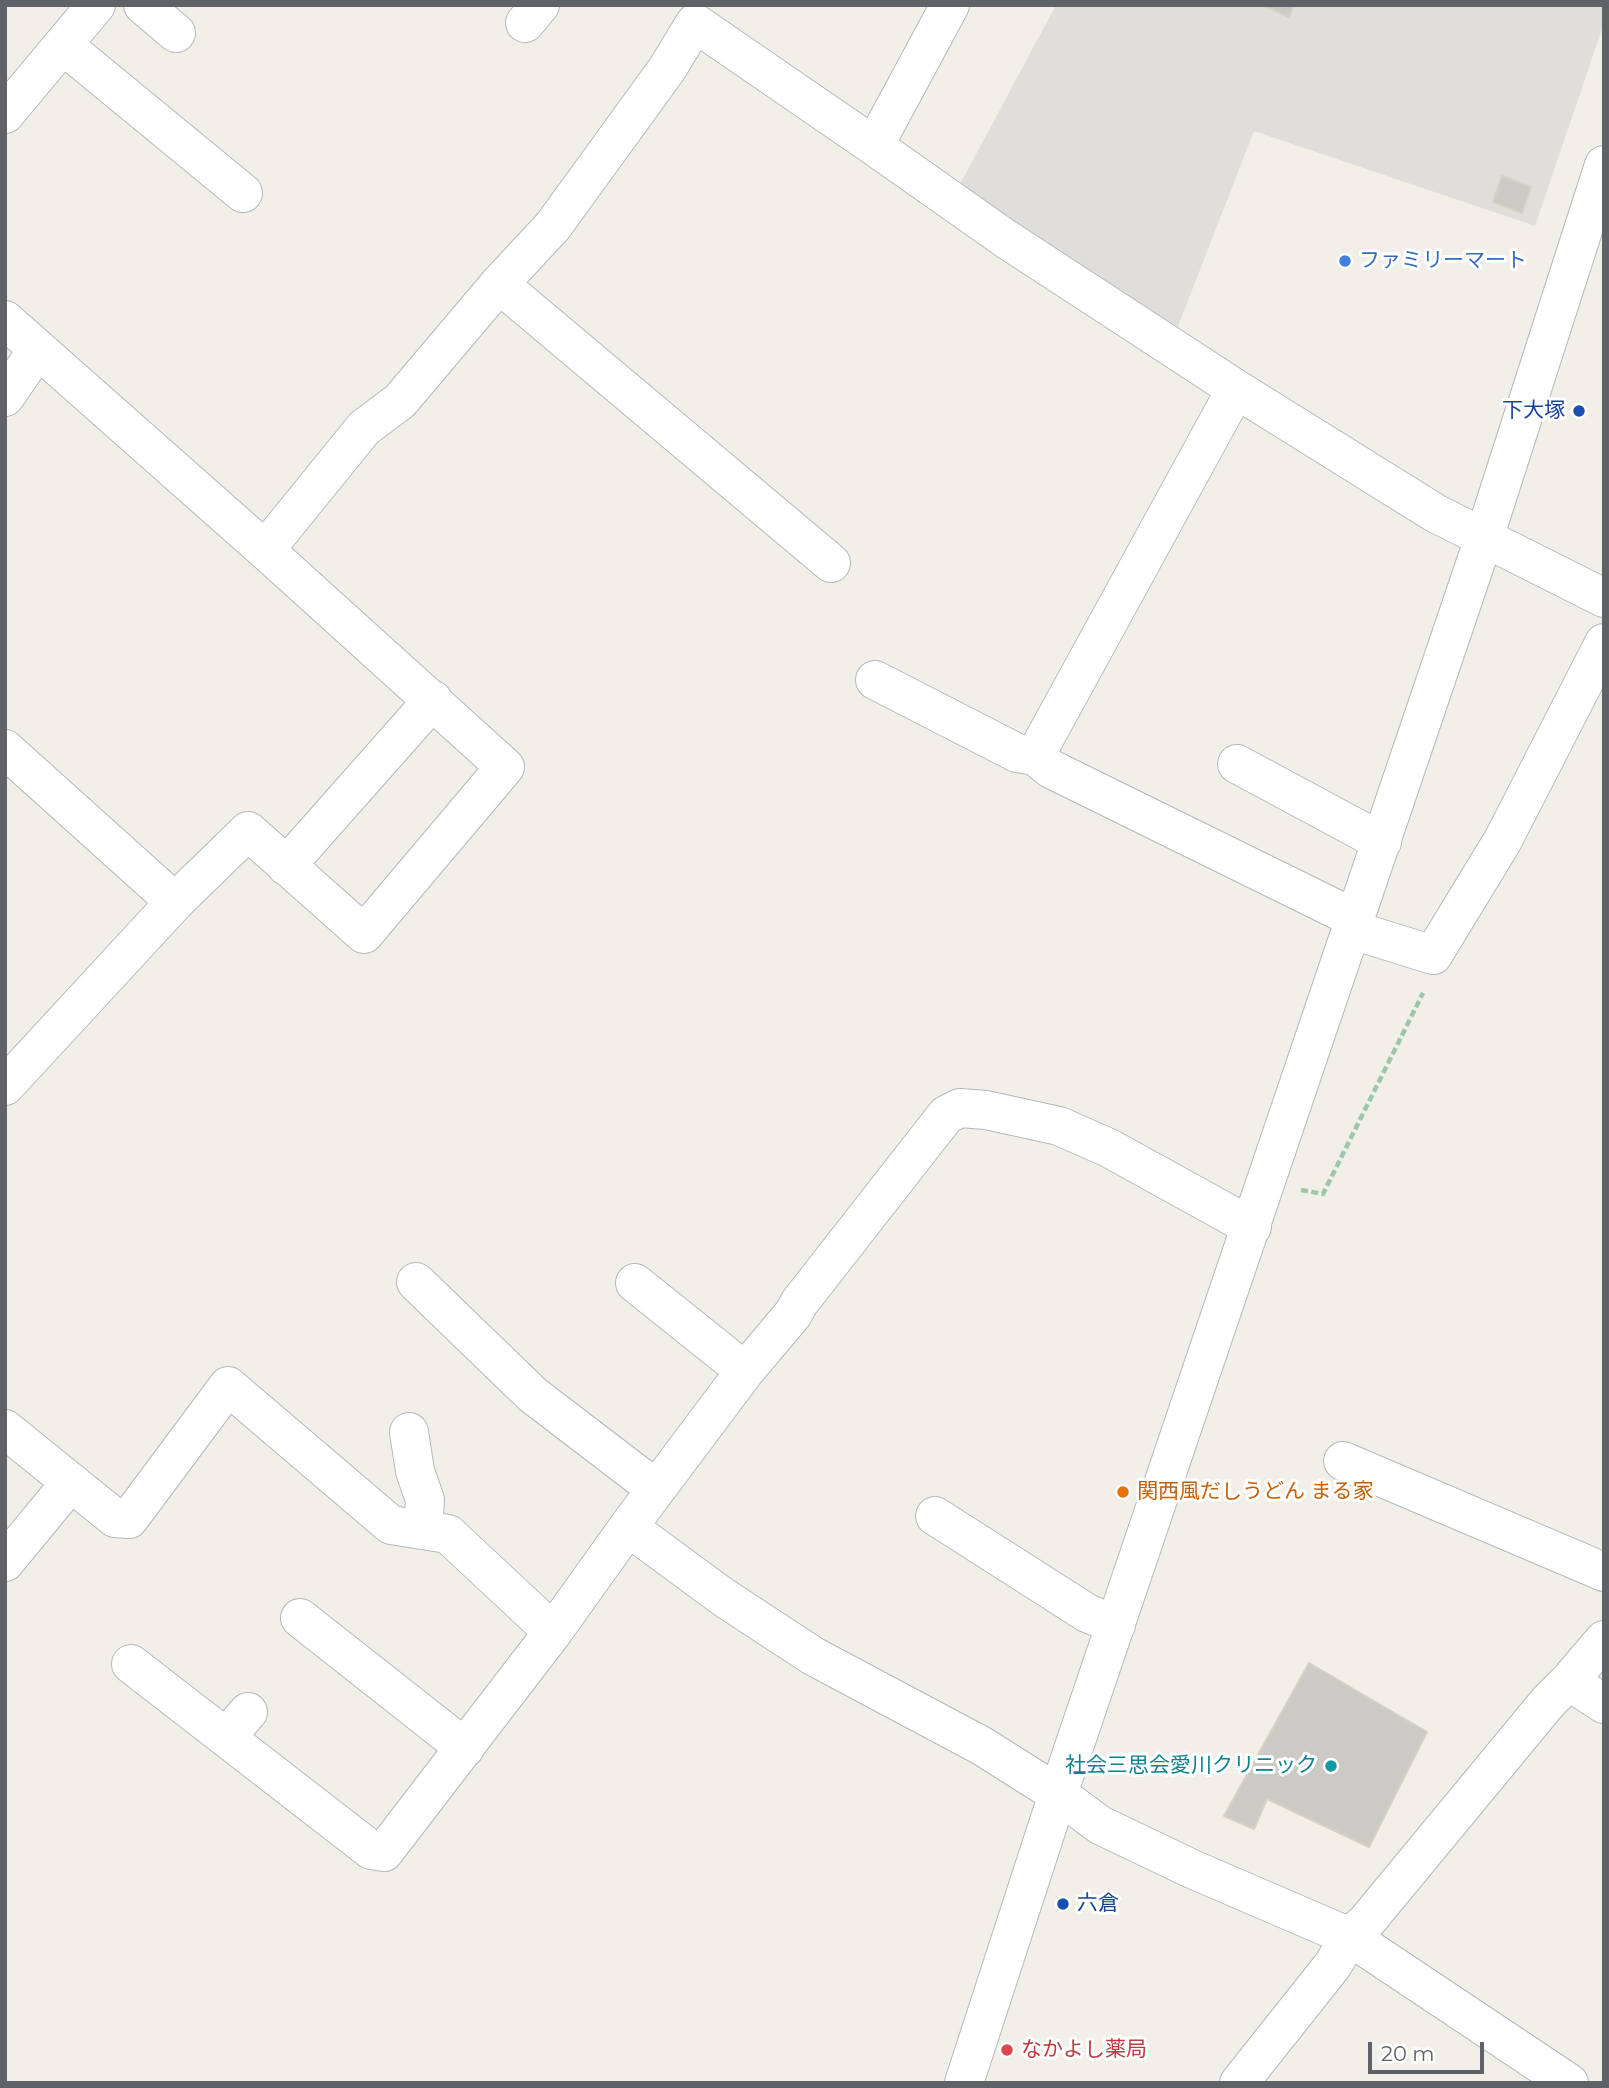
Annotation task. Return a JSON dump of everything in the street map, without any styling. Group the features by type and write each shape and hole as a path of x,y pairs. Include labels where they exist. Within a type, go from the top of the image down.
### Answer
{"street":[{"path":"5,114 96,5"},
{"path":"143,5 176,33"},
{"path":"874,146 950,5"},
{"path":"265,550 364,428 400,401 499,284 553,226 667,69 684,14 1006,239 1236,389 1435,513 1604,598"},
{"path":"63,45 223,190"},
{"path":"964,2083 1058,1794 1484,538 1604,166"},
{"path":"499,284 733,460 831,562"},
{"path":"5,320 505,767 364,934 248,831 175,902 8,1077"},
{"path":"5,397 38,349"},
{"path":"1035,756 1236,389"},
{"path":"875,680 1017,753 1035,756 1051,769 1203,827 1354,924 1433,955 1503,839 1604,643"},
{"path":"286,866 433,700"},
{"path":"5,749 175,902"},
{"path":"1237,764 1382,842"},
{"path":"132,1662 237,1724 372,1850 384,1852 553,1632 745,1371 793,1314 946,1115 960,1108 986,1110 1059,1126 1109,1148 1252,1227"},
{"path":"416,1282 510,1354 533,1395 656,1489"},
{"path":"635,1283 745,1371"},
{"path":"5,1429 115,1518 129,1519 228,1386 391,1525 448,1534 553,1632"},
{"path":"409,1432 415,1471 425,1500 423,1530"},
{"path":"1343,1461 1604,1572"},
{"path":"5,1562 71,1482"},
{"path":"935,1516 1087,1613 1116,1625"},
{"path":"628,1527 723,1597 813,1656 982,1746 1058,1794 1100,1825 1350,1937 1569,2083"},
{"path":"300,1618 338,1629 465,1748"},
{"path":"1239,2083 1332,1966 1350,1937 1367,1921 1548,1703 1604,1640"},
{"path":"1569,1681 1604,1704"}],"path":[{"path":"1266,1184 1323,1194 1423,993 1433,955"}],"shaded area":[{"path":"1056,5 1604,5 1604,23 1535,226 1254,131 1175,334 958,188"}],"building":[{"path":"1262,5 1294,5 1289,17"},
{"path":"1502,176 1531,187 1522,213 1493,202"},
{"name":"社会三思会愛川クリニック","path":"1309,1663 1427,1732 1369,1847 1267,1799 1254,1829 1224,1816"}],"place":[{"name":"ファミリーマート","path":"1345,261"},
{"name":"下大塚","path":"1579,411"},
{"name":"関西風だしうどん まる家","path":"1123,1492"},
{"name":"社会三思会愛川クリニック","path":"1331,1766"},
{"name":"六倉","path":"1063,1904"},
{"name":"なかよし薬局","path":"1007,2050"}]}
